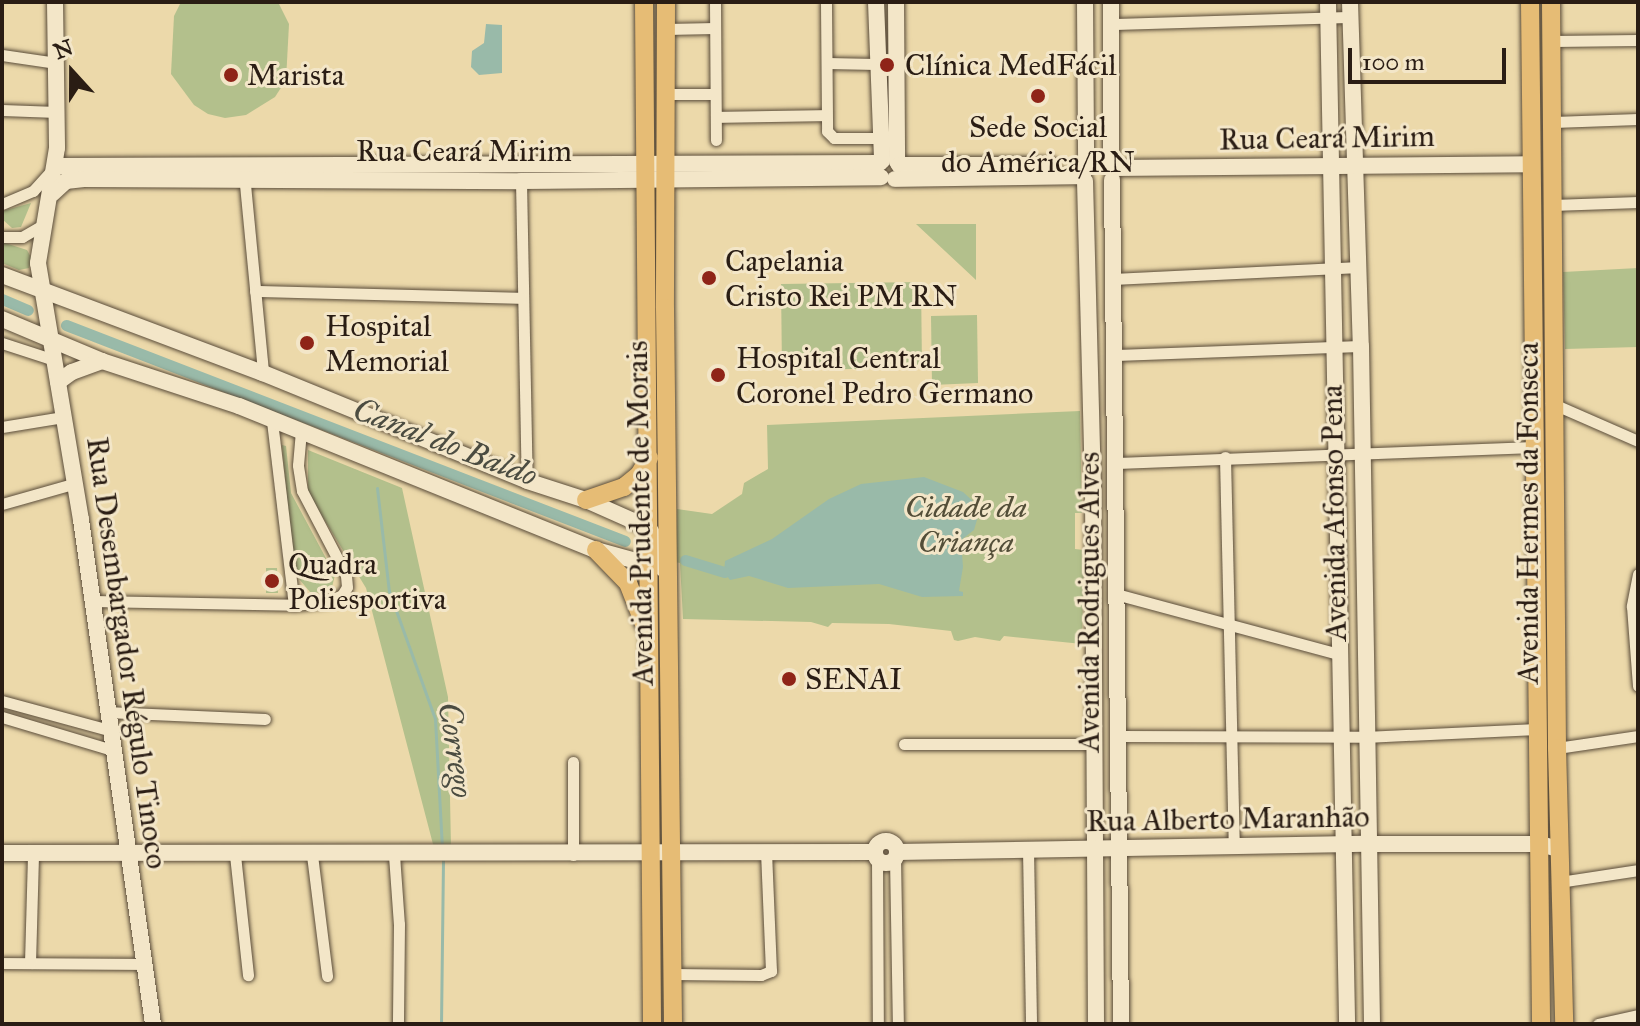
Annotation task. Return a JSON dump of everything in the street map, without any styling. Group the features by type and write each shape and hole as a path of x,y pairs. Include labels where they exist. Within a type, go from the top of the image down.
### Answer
{"main road":[{"name":"Rua Desembargador Régulo Tinoco","path":"55,2 55,166 52,194 38,252 42,291 58,342 54,360 76,483 106,712 153,1024"},
{"name":"Avenida Prudente de Morais","path":"644,2 649,528 654,554 650,656 652,1024"},
{"name":"Avenida Prudente de Morais","path":"666,2 665,308 673,1024"},
{"path":"876,2 880,138 889,168"},
{"path":"889,168 896,2"},
{"name":"Avenida Hermes da Fonseca","path":"1530,2 1541,1024"},
{"name":"Avenida Hermes da Fonseca","path":"1551,2 1557,748 1564,1024"},
{"path":"1085,4 1098,11 1111,4"},
{"name":"Avenida Rodrigues Alves","path":"1085,4 1085,171 1095,614 1091,739 1095,779 1096,1024"},
{"name":"Avenida Rodrigues Alves","path":"1111,4 1121,1024"},
{"name":"Avenida Afonso Pena","path":"1328,10 1347,1024"},
{"name":"Avenida Afonso Pena","path":"1350,10 1361,346 1366,844 1372,1024"},
{"path":"1085,26 1096,22 1112,24"},
{"path":"1099,156 1115,171 1099,188 1085,171 1099,156"},
{"name":"Rua Ceará Mirim","path":"1115,171 1531,164"},
{"name":"Rua Ceará Mirim","path":"55,166 521,181 646,173"},
{"name":"Rua Ceará Mirim","path":"52,194 61,184 75,179 244,173 667,173 889,168 1085,171"},
{"path":"646,254 655,298 665,308"},
{"path":"2,275 263,373 527,481 586,500 649,528"},
{"path":"1088,288 1113,283"},
{"path":"58,342 54,329 57,315 73,308 95,311"},
{"path":"2,319 102,361 199,392 596,550 635,561 654,554"},
{"path":"58,382 72,372 102,361"},
{"path":"586,500 624,487 639,475 649,458"},
{"path":"1093,487 1103,491 1115,485"},
{"path":"669,519 654,554 670,613"},
{"path":"596,550 631,590 642,616 650,656"},
{"path":"1095,614 1102,608 1117,616"},
{"path":"1091,739 1107,722 1118,732"},
{"path":"1095,779 1105,784 1113,783 1119,776"},
{"name":"Rua Alberto Maranhão","path":"2,853 886,855 1028,849 1366,844 1540,844 1559,849"}],"street":[{"path":"715,2 716,140"},
{"path":"826,4 826,115 831,137 880,138"},
{"path":"1112,24 1350,10"},
{"path":"666,29 715,28"},
{"path":"1553,41 1638,40"},
{"path":"2,55 56,63"},
{"path":"827,63 876,64"},
{"path":"667,94 715,94"},
{"path":"2,110 57,112"},
{"path":"716,117 826,115"},
{"path":"1553,122 1638,119"},
{"path":"2,204 33,191 55,166"},
{"path":"244,173 263,373"},
{"path":"521,181 527,481"},
{"path":"1552,205 1638,202"},
{"path":"2,237 22,237 43,225"},
{"path":"1113,283 1359,267"},
{"path":"255,291 521,298"},
{"path":"2,343 54,360"},
{"path":"1115,355 1361,346"},
{"path":"1535,392 1555,405 1638,441"},
{"path":"2,427 63,417"},
{"path":"272,421 294,605"},
{"path":"93,601 294,605 334,600 347,587 346,575 302,491 298,465 301,433"},
{"path":"1116,463 1535,447"},
{"path":"1225,457 1232,625 1234,846"},
{"path":"2,504 76,483"},
{"path":"1638,574 1632,606 1638,686"},
{"path":"1116,594 1339,654"},
{"path":"2,701 109,730"},
{"path":"28,724 32,709"},
{"path":"106,712 265,719"},
{"path":"2,717 112,750"},
{"path":"1118,732 1231,738 1365,737 1537,729"},
{"path":"1557,748 1638,736"},
{"path":"904,744 1091,739"},
{"path":"573,762 573,855"},
{"path":"1028,849 1031,1024"},
{"path":"673,974 761,975 771,971 766,853"},
{"path":"30,963 33,854"},
{"path":"235,855 248,975"},
{"path":"312,855 327,976"},
{"path":"394,855 399,924 398,1024"},
{"path":"886,855 899,960 898,1024"},
{"path":"878,1024 877,961 886,855"},
{"path":"1559,882 1638,870"},
{"path":"877,961 899,960"},
{"path":"2,963 144,964"},
{"path":"1598,1024 1638,1015"}],"green space":[{"path":"181,2 278,2 289,24 286,80 275,97 246,115 225,118 208,114 194,105 171,74 174,16"},
{"path":"31,203 21,227 12,228 2,219 2,211"},
{"path":"916,224 976,224 976,280 960,265"},
{"path":"2,242 27,250 32,259 29,268 19,270 2,263"},
{"path":"1638,268 1638,347 1565,349 1563,272"},
{"path":"921,282 922,368 782,370 781,284"},
{"path":"977,315 978,383 932,385 931,316"},
{"name":"Cidade da Criança","path":"1080,411 1082,513 1075,513 1075,549 1084,550 1082,644 1004,636 1000,641 975,637 958,641 954,640 951,631 889,624 832,623 828,627 811,622 683,619 680,563 675,562 677,509 712,514 742,494 744,483 768,469 767,425"},
{"path":"282,445 286,446 291,493 335,575 332,587 321,593 310,592 294,573"},
{"path":"308,450 402,488 448,697 451,847 434,848 366,588 308,493"},
{"name":"Quadra Poliesportiva","path":"266,568 277,568 278,593 266,593"}],"shaded area":[{"path":"486,24 502,25 502,73 479,75 471,67 472,51 484,43"},
{"path":"924,477 963,492 975,503 979,513 974,530 961,540 963,567 959,591 963,592 963,596 922,597 879,584 788,588 749,576 730,580 724,572 725,561 772,539 829,499 861,484"}],"waterway":[{"name":"Canal do Baldo","path":"2,299 28,310"},
{"name":"Canal do Baldo","path":"66,325 625,541"},
{"name":"Corrego","path":"377,488 389,591 435,719 442,848"},
{"name":"Canal do Baldo","path":"685,560 724,572"},
{"name":"Corrego","path":"441,1024 443,860"}],"place":[{"name":"Clínica MedFácil","path":"887,65"},
{"name":"Marista","path":"231,75"},
{"name":"Sede Social do América/RN","path":"1038,96"},
{"name":"Capelania Cristo Rei PM RN","path":"709,278"},
{"name":"Hospital Memorial","path":"307,343"},
{"name":"Hospital Central Coronel Pedro Germano","path":"718,375"},
{"name":"Quadra Poliesportiva","path":"272,581"},
{"name":"SENAI","path":"789,679"}]}
